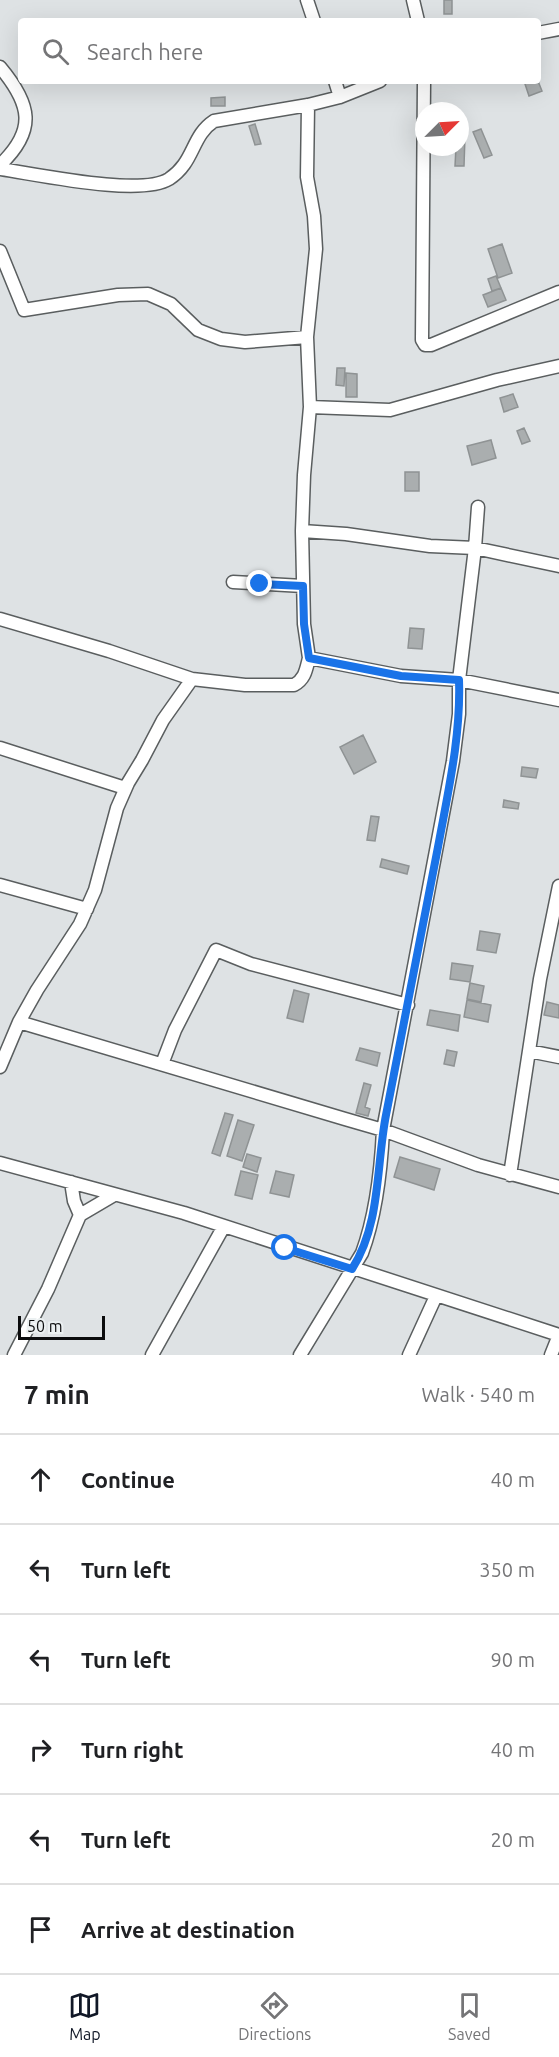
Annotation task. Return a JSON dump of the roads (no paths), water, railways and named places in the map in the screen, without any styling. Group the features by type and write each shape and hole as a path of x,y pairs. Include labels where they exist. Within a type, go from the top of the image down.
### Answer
{"street":[{"path":"307,0 313,18"},
{"path":"413,0 417,18"},
{"path":"541,32 559,29"},
{"path":"0,67 18,89 26,118 23,134 15,151 0,167"},
{"path":"336,84 340,97"},
{"path":"0,167 122,187 168,180 182,168 204,127 214,121 308,105 340,97 372,84"},
{"path":"424,84 422,340 425,345 430,345 559,292"},
{"path":"0,619 109,651 192,679 245,685 294,685 305,676 309,658 304,624 302,531 310,407 307,337 316,249 314,216 307,177 308,105"},
{"path":"0,251 24,310 118,295 148,294 171,304 198,330 215,337 234,342 245,342 307,337"},
{"path":"310,407 390,410 497,380 559,366"},
{"path":"300,1355 362,1253 369,1236 383,1130 453,761 459,714 459,680 478,507"},
{"path":"302,531 346,534 430,546 475,548 559,566"},
{"path":"233,582 303,586"},
{"path":"309,658 392,675 459,680 559,700"},
{"path":"0,1066 19,1022 53,964 67,947 87,909 95,890 113,820 125,788 163,720 192,679"},
{"path":"0,748 125,788"},
{"path":"0,885 87,909"},
{"path":"510,1174 540,979 559,886"},
{"path":"162,1064 175,1030 216,950 251,964 408,1005"},
{"path":"19,1022 383,1130 469,1162 559,1187"},
{"path":"530,1051 559,1057"},
{"path":"0,1163 224,1226 559,1335 551,1355"},
{"path":"71,1182 74,1201 80,1215"},
{"path":"14,1355 48,1289 80,1215 114,1195"},
{"path":"152,1355 224,1226"},
{"path":"409,1355 436,1296"}]}
